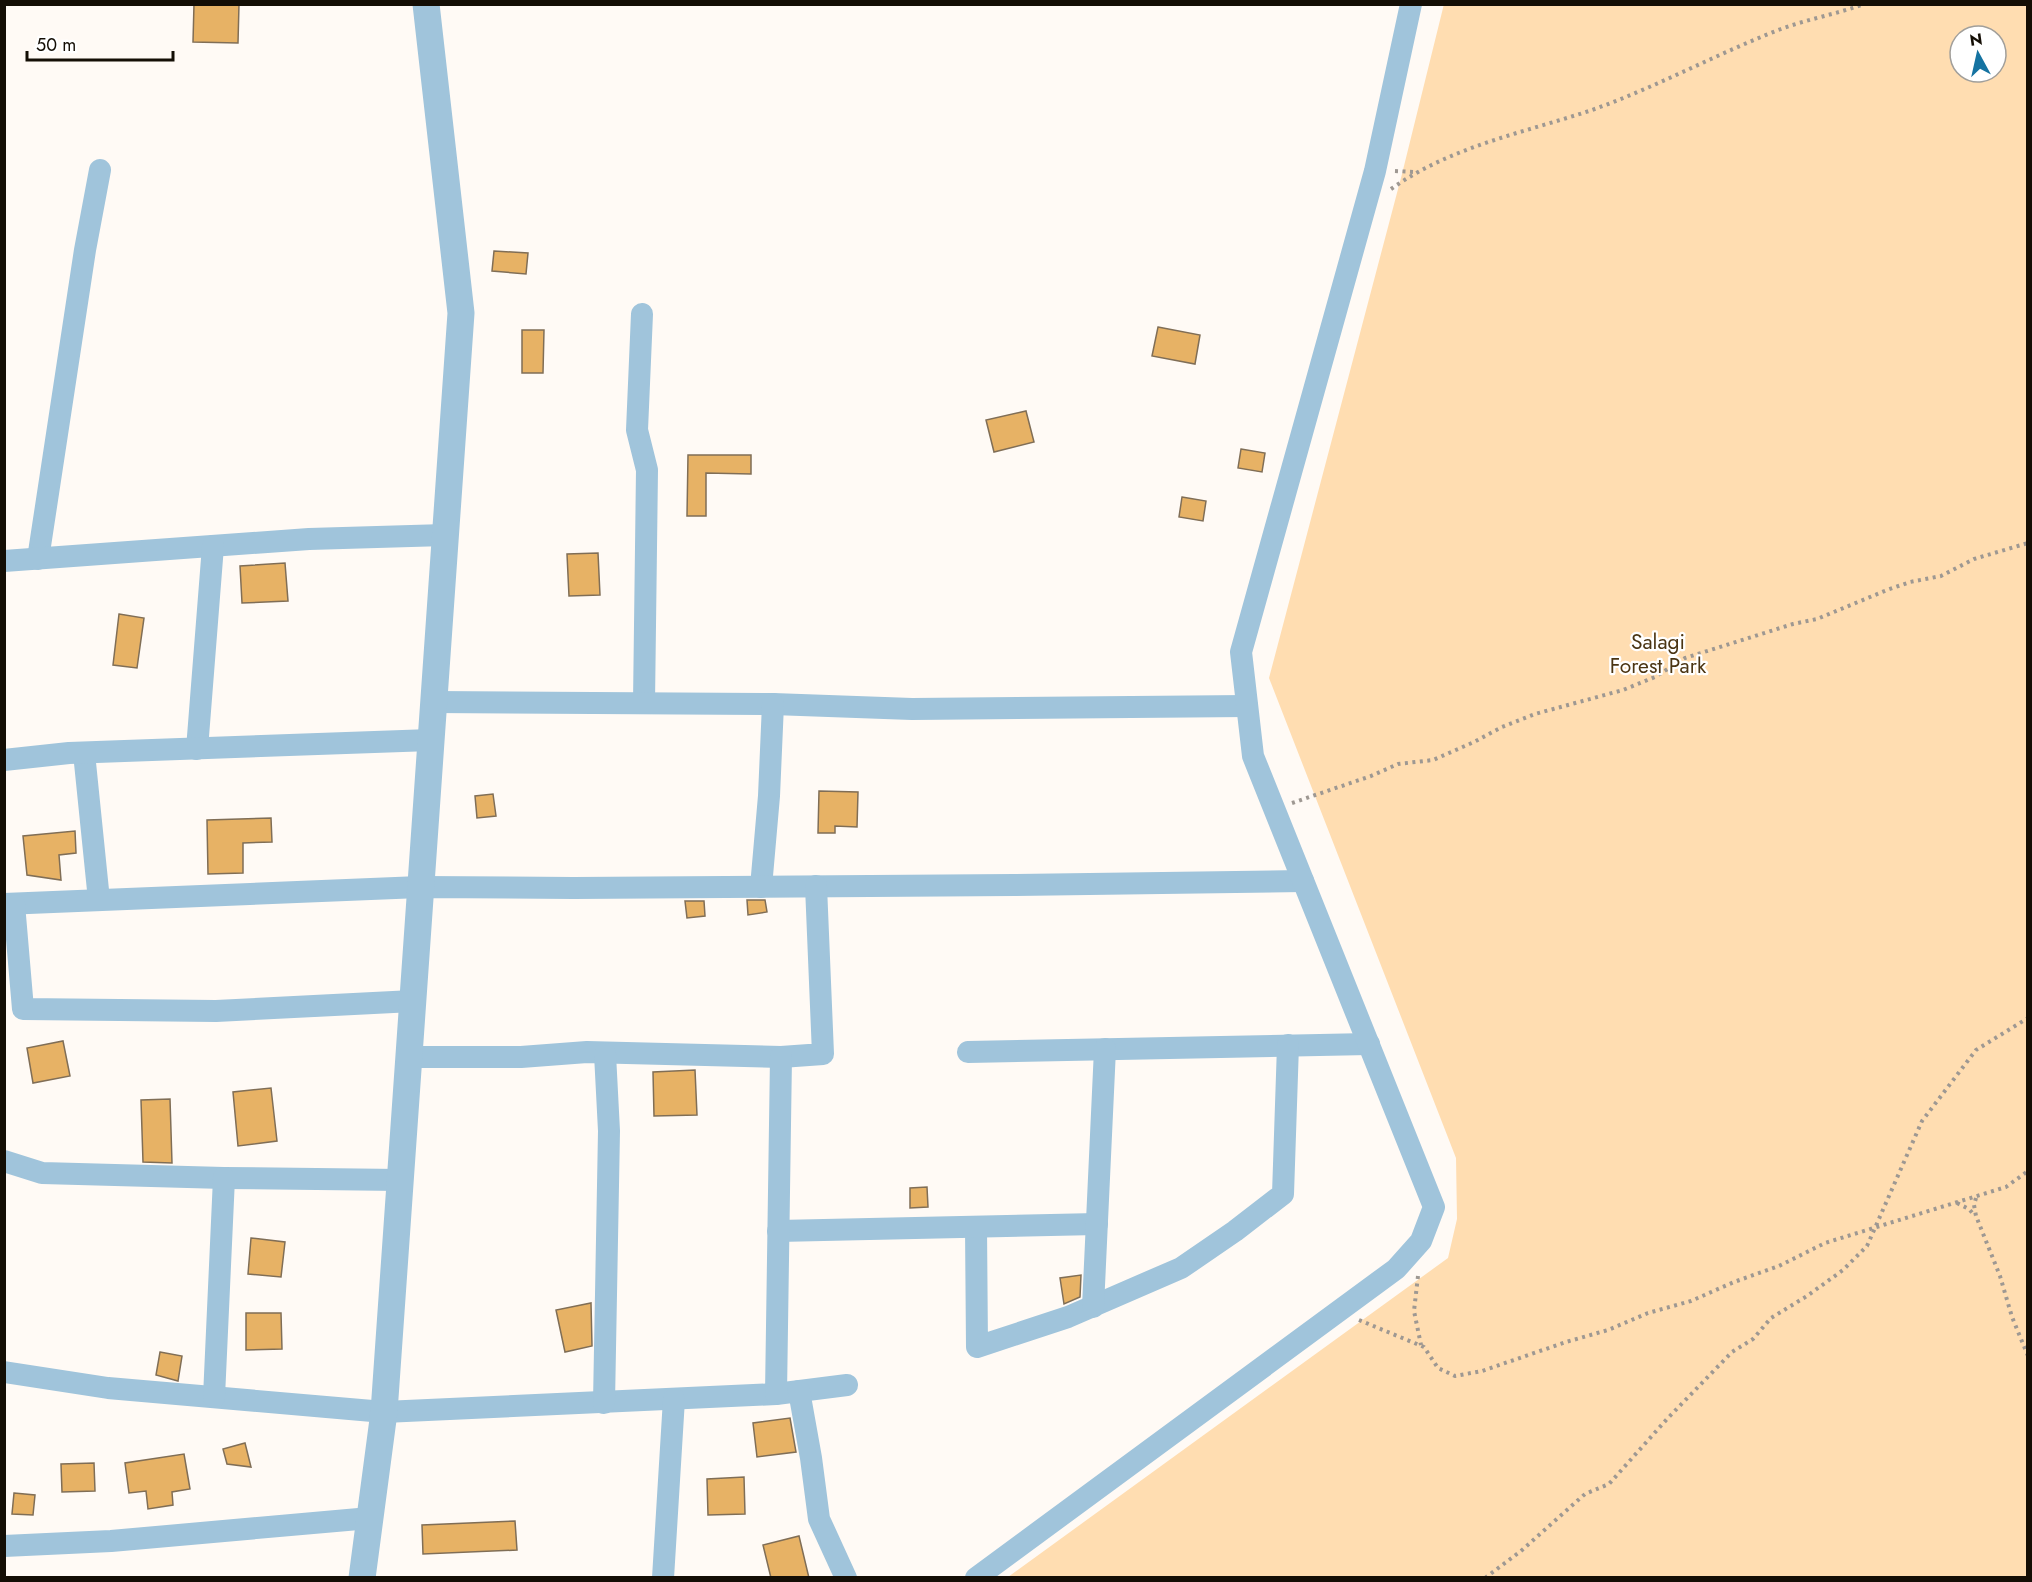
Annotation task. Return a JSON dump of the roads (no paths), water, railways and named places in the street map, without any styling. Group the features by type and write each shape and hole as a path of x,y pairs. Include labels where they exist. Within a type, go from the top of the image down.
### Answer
{"street":[{"path":"362,1578 384,1412 460,313 426,4"},
{"path":"976,1578 1396,1269 1421,1241 1434,1207 1253,756 1241,652 1367,202 1412,4"},
{"path":"38,559 85,250 100,170"},
{"path":"642,314 637,430 647,470 644,704"},
{"path":"4,561 309,539 445,535"},
{"path":"197,749 213,546"},
{"path":"433,702 773,704 912,709 1247,706"},
{"path":"761,886 769,796 773,704"},
{"path":"4,760 84,753 431,740"},
{"path":"84,753 99,900"},
{"path":"413,1001 216,1011 23,1009 9,904 420,886 586,888 1303,881"},
{"path":"409,1057 521,1057 587,1052 782,1057 823,1054 816,886"},
{"path":"968,1052 1369,1044"},
{"path":"976,1227 977,1347 1092,1307 1181,1268 1283,1194 1288,1045"},
{"path":"1092,1307 1105,1049"},
{"path":"604,1403 609,1131 606,1054"},
{"path":"776,1394 782,1057"},
{"path":"4,1161 42,1173 400,1180"},
{"path":"214,1397 224,1178"},
{"path":"778,1232 1097,1224"},
{"path":"4,1372 108,1388 384,1412 776,1394 847,1385"},
{"path":"799,1391 819,1519 846,1578"},
{"path":"663,1578 674,1399"},
{"path":"4,1546 111,1541 370,1518"}],"park label":[{"name":"Salagi Forest Park","path":"1658,654"}]}
